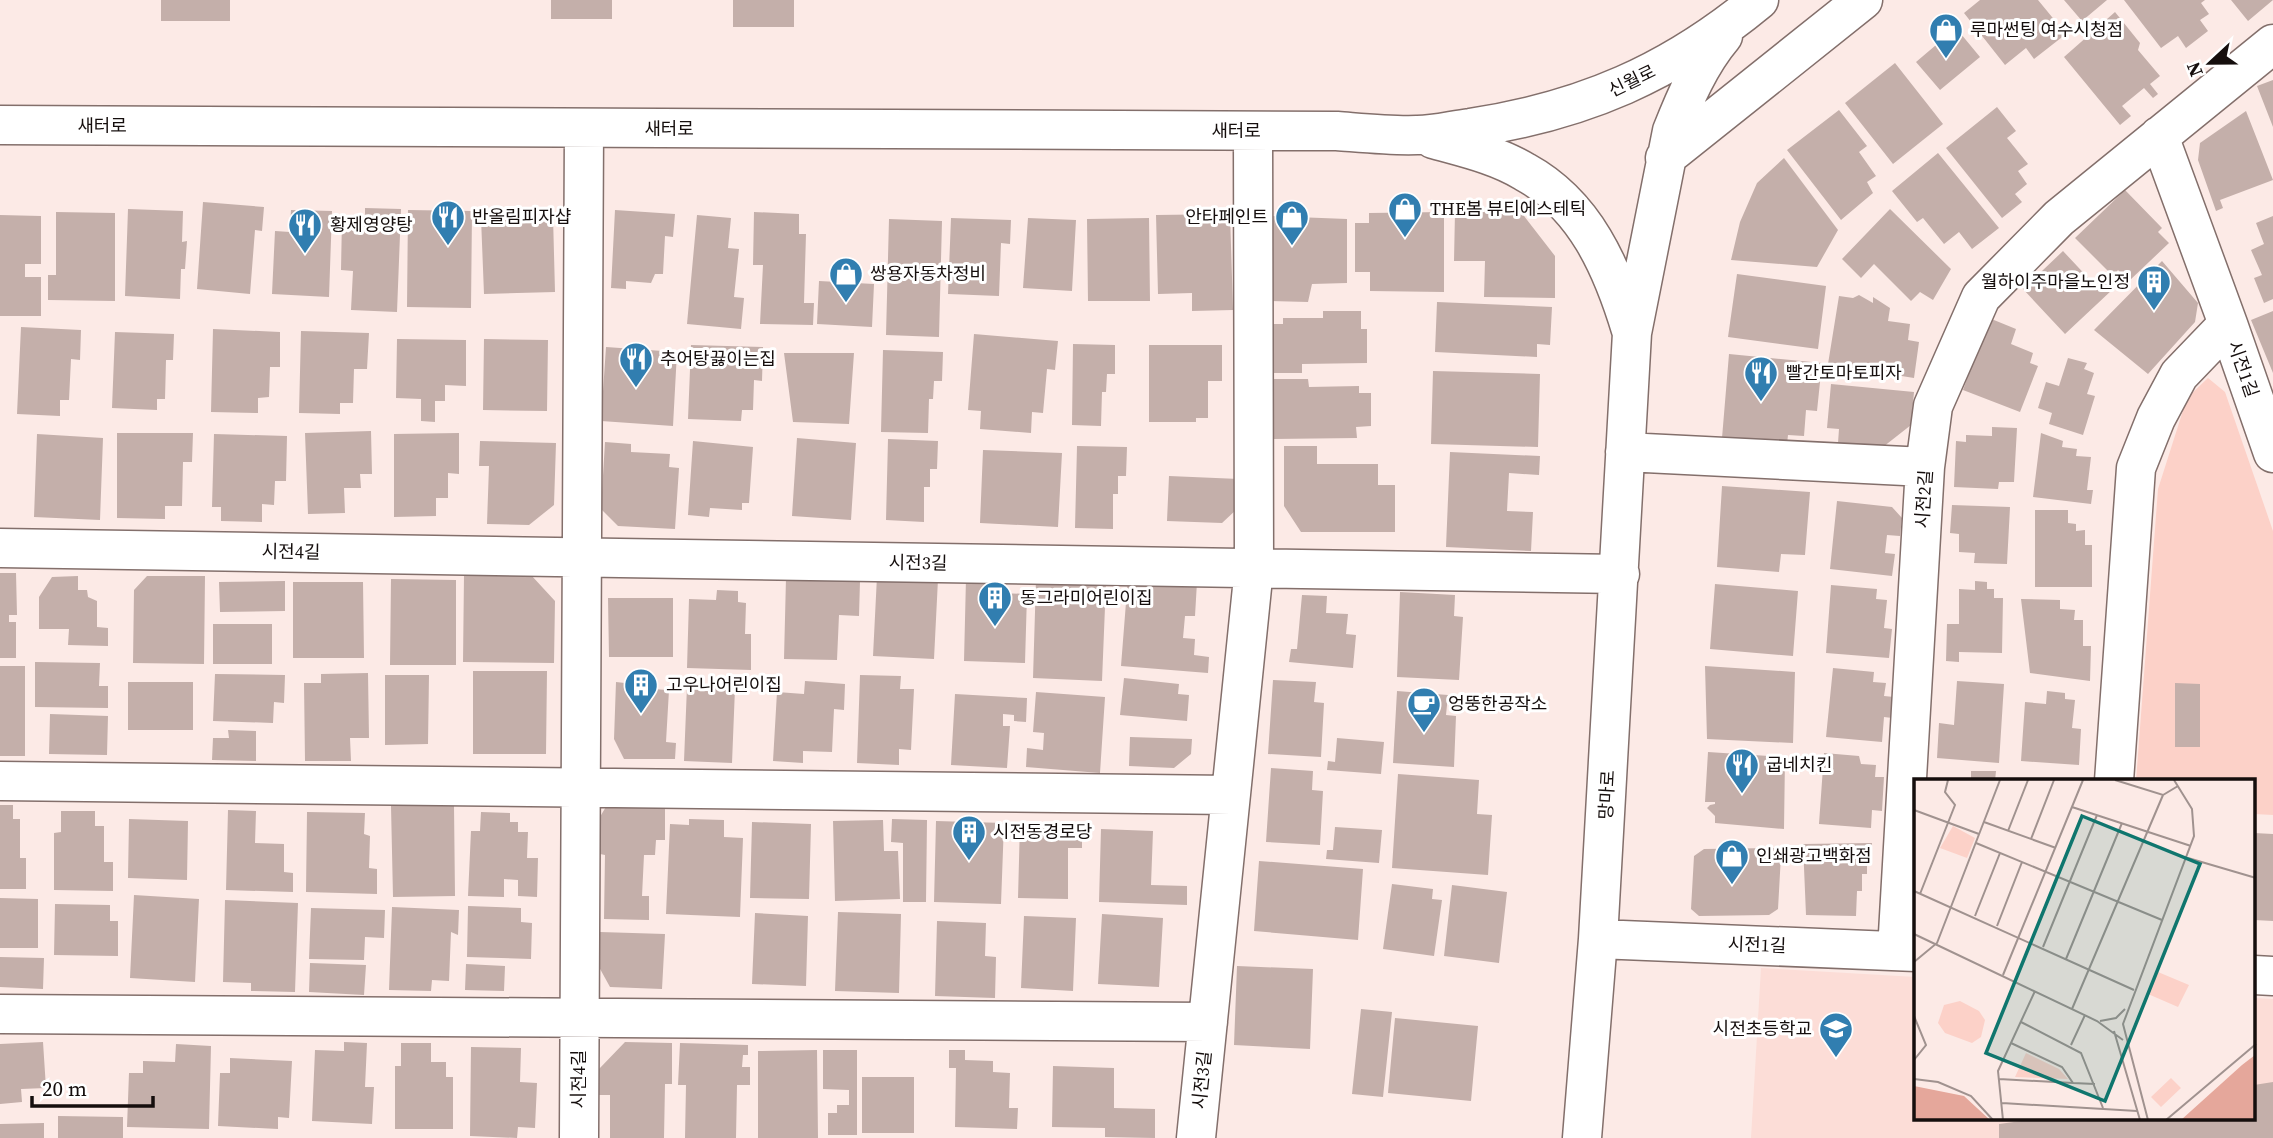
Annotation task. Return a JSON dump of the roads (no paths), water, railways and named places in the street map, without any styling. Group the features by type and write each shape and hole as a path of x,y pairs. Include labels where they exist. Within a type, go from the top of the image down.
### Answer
{"street":[{"path":"1665,158 1863,0"},
{"path":"1632,332 1672,131 1701,67 1719,40 1750,8"},
{"name":"신월로","path":"1418,135 1488,125 1605,95 1660,68 1750,8"},
{"name":"시전2길","path":"1907,952 1925,467 1933,407 1981,297 2059,218 2273,44"},
{"name":"새터로","path":"0,125 1337,131 1418,135"},
{"name":"시전4길","path":"579,1138 584,128"},
{"name":"시전3길","path":"1196,1138 1254,568 1253,131"},
{"path":"1418,135 1500,160 1537,179 1568,205 1600,249 1619,291 1632,332"},
{"path":"2113,779 2136,468 2156,418 2179,375 2228,324 2159,136"},
{"name":"시전1길","path":"2228,324 2273,453"},
{"name":"망마로","path":"1582,1138 1598,939 1632,332"},
{"path":"1625,452 1925,467"},
{"name":"시전4길","path":"0,548 582,557"},
{"name":"시전3길","path":"582,557 1254,568"},
{"path":"1254,568 1620,574"},
{"path":"0,781 1231,795"},
{"name":"시전1길","path":"1598,939 1907,952"},
{"path":"0,1014 1208,1022"}],"place":[{"name":"루마썬팅 여수시청점","path":"1946,60"},
{"name":"THE봄 뷰티에스테틱","path":"1405,239"},
{"name":"반올림피자샵","path":"448,247"},
{"name":"안타페인트","path":"1292,247"},
{"name":"황제영양탕","path":"305,255"},
{"name":"쌍용자동차정비","path":"846,304"},
{"name":"월하이주마을노인정","path":"2154,312"},
{"name":"추어탕끓이는집","path":"636,389"},
{"name":"빨간토마토피자","path":"1761,403"},
{"name":"동그라미어린이집","path":"995,628"},
{"name":"고우나어린이집","path":"641,715"},
{"name":"엉뚱한공작소","path":"1424,734"},
{"name":"굽네치킨","path":"1742,795"},
{"name":"시전동경로당","path":"969,862"},
{"name":"인쇄광고백화점","path":"1732,886"},
{"name":"시전초등학교","path":"1836,1059"}]}
